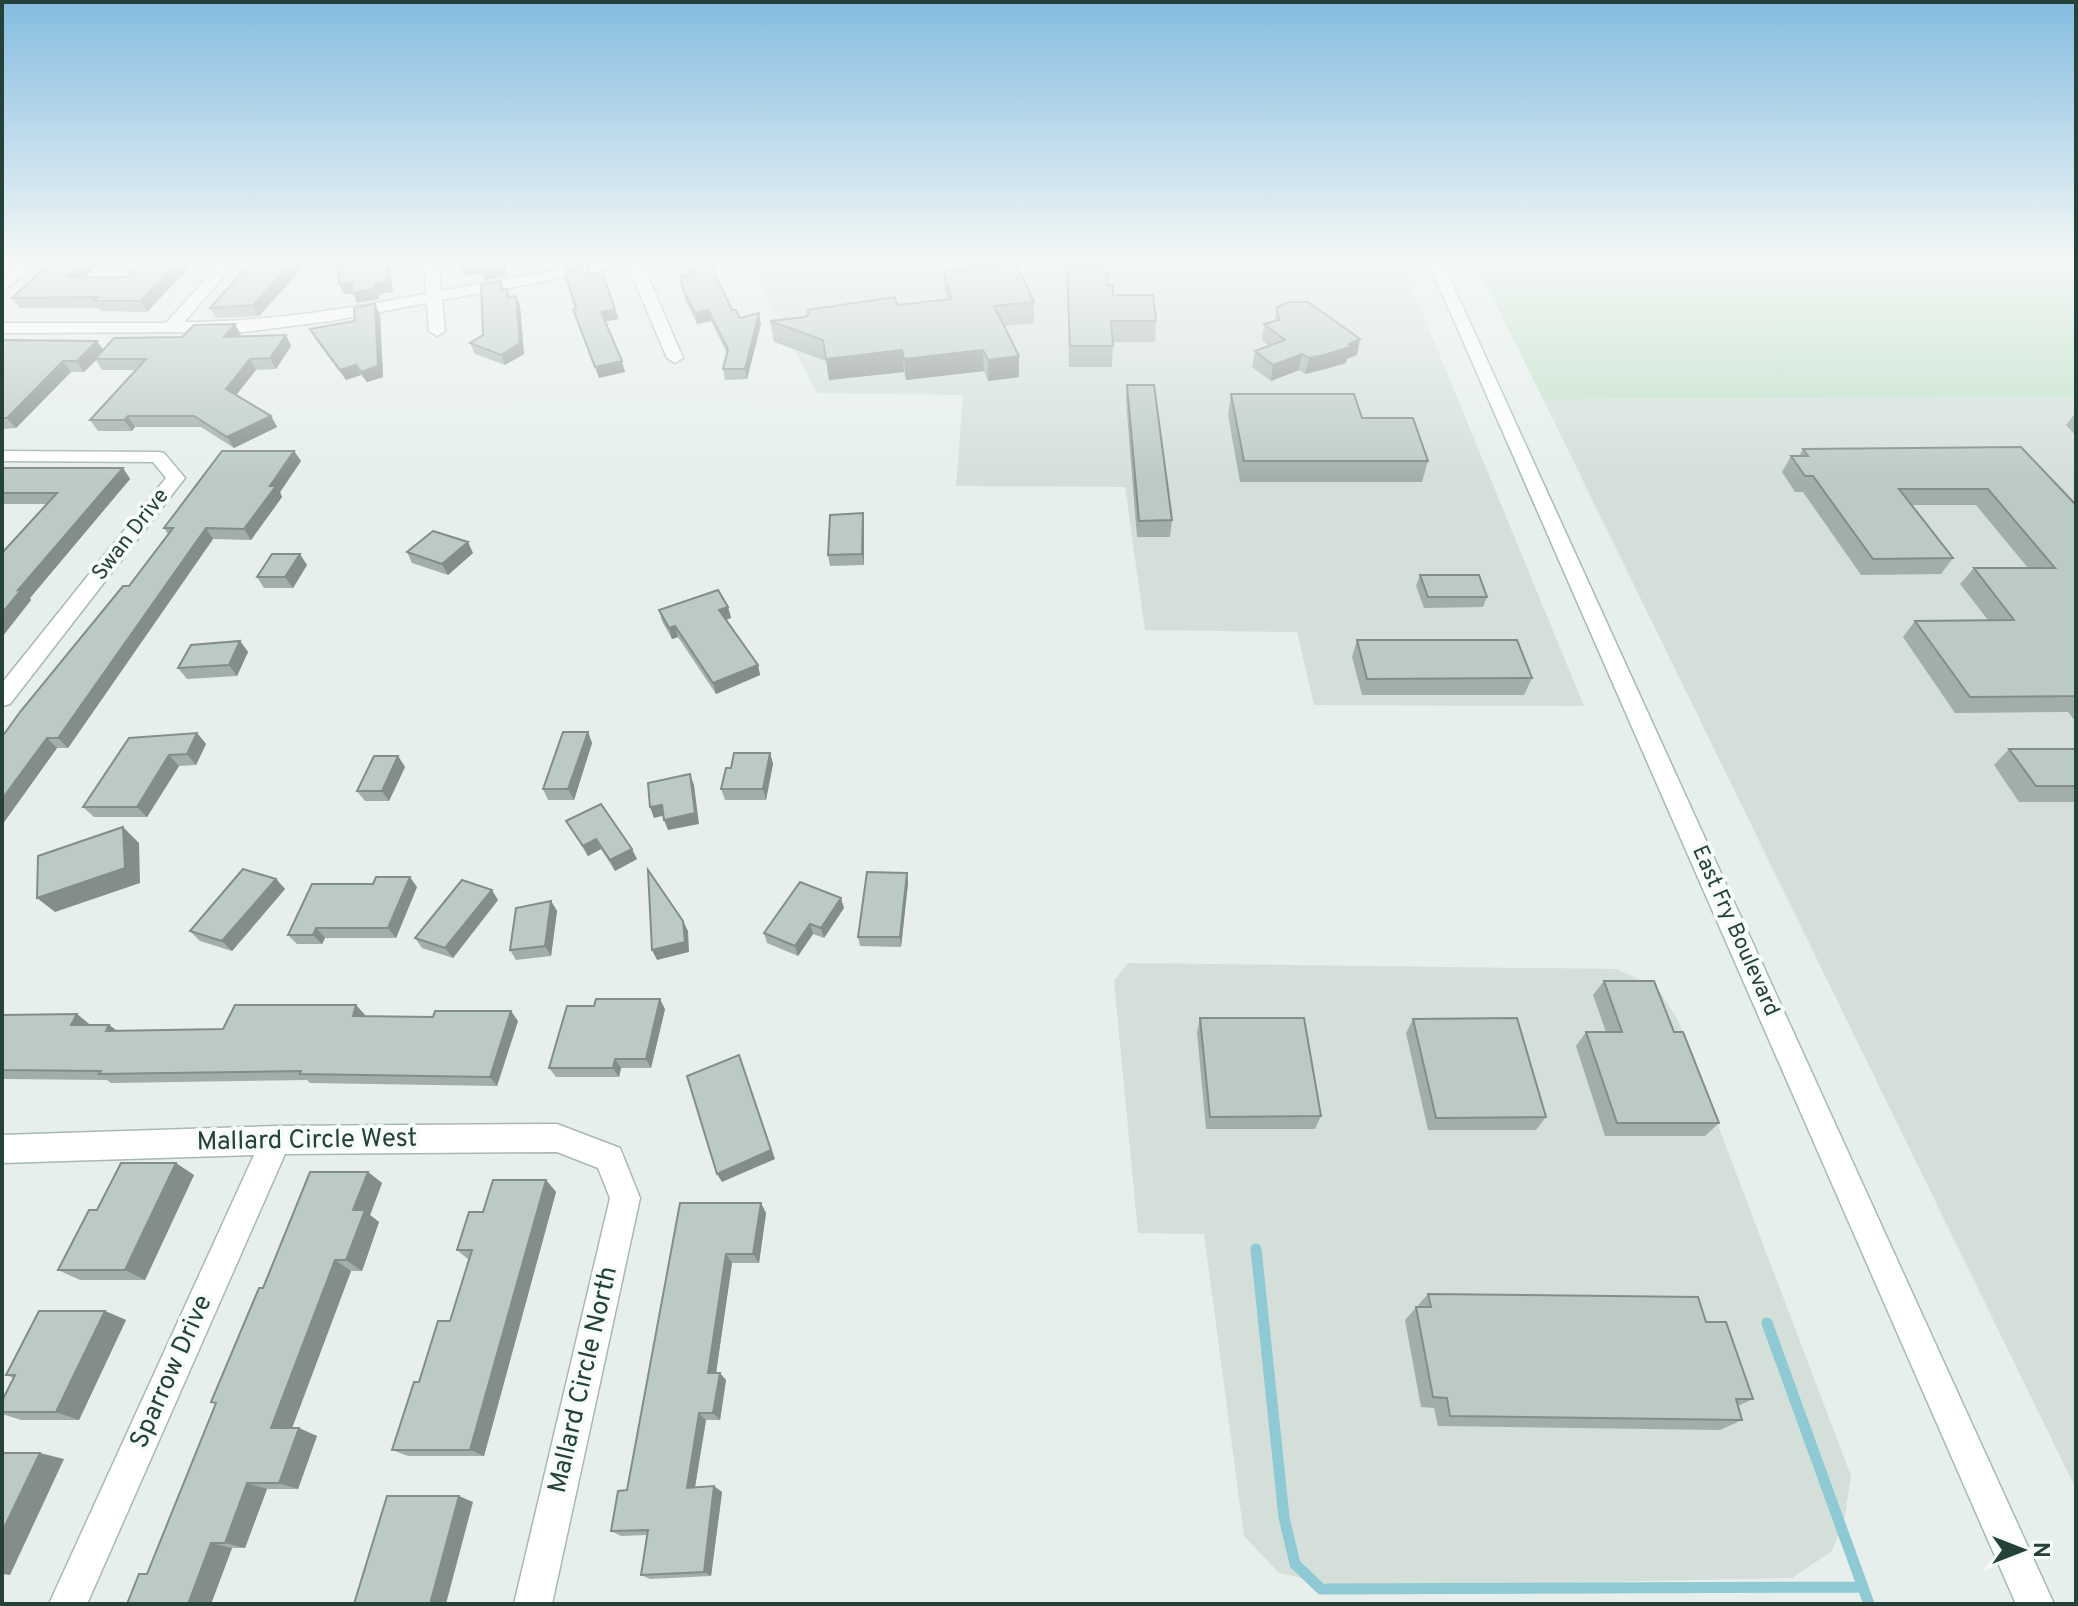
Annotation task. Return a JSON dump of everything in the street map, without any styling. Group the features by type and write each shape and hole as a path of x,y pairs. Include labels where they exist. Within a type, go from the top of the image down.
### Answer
{"street":[{"path":"665,334 675,358"},
{"name":"East Fry Boulevard","path":"1467,334 2035,1604"},
{"name":"Swan Drive","path":"2,456 158,457 176,478 2,698"},
{"name":"Mallard Circle West","path":"2,1149 276,1140 557,1138 609,1158"},
{"name":"Sparrow Drive","path":"68,1604 276,1140"},
{"name":"Mallard Circle North","path":"533,1604 625,1198 609,1158"}],"shaded area":[{"path":"786,334 1431,334 1584,706 1314,705 1297,632 1145,630 1125,487 956,486 963,395 817,393"},
{"path":"2076,397 2076,1489 1543,399"},
{"path":"1128,963 1616,969 1657,987 1678,1020 1851,1476 1844,1521 1832,1551 1792,1578 1344,1587 1279,1573 1244,1536 1204,1234 1138,1233 1114,981"}],"green space":[{"path":"1510,334 2076,334 2076,397 1543,399"}],"building":[{"path":"185,334 227,334 224,337 286,335 270,358 250,359 226,389 271,416 227,437 194,416 128,416 124,420 90,420 146,359 95,359 114,338 182,337"},
{"path":"314,334 376,334 378,366 361,372 356,365 340,370"},
{"path":"519,334 520,343 501,355 470,343 483,335"},
{"path":"582,334 610,334 622,361 595,367"},
{"path":"720,334 754,334 745,369 723,369 728,349"},
{"path":"806,334 1008,334 1019,356 988,360 983,350 904,359 902,350 826,359 823,340"},
{"path":"1070,334 1112,334 1113,346 1070,346"},
{"path":"1277,334 1353,334 1360,339 1349,344 1350,347 1324,355 1309,358 1302,354 1273,365 1255,351 1285,340"},
{"path":"2,340 97,341 77,361 63,361 7,418 2,418"},
{"path":"1127,385 1154,385 1172,520 1139,521"},
{"path":"1231,394 1354,394 1362,418 1413,418 1428,461 1244,461"},
{"path":"2021,447 2076,505 2076,696 1970,697 1915,621 2014,620 1974,568 2055,568 1988,489 1899,489 1953,558 1873,559 1813,476 1805,476 1791,456 1808,456 1803,449"},
{"path":"222,451 294,451 270,486 276,486 244,529 206,528 58,738 47,738 2,799 2,737 123,586 129,586 173,528 164,528"},
{"path":"2,468 123,468 18,590 22,589 2,613 2,553 57,493 2,493"},
{"path":"863,513 862,554 828,555 830,515"},
{"path":"433,531 468,542 442,564 407,552"},
{"path":"272,554 300,554 285,577 257,577"},
{"path":"1420,575 1479,575 1487,597 1428,597"},
{"path":"718,590 728,607 719,610 758,665 713,683 675,626 669,628 659,610"},
{"path":"1357,640 1517,640 1532,678 1367,679"},
{"path":"240,641 229,665 178,668 191,645"},
{"path":"563,732 588,732 568,789 543,789"},
{"path":"197,733 187,754 169,755 137,807 83,807 129,738"},
{"path":"2009,749 2076,749 2076,786 2036,786"},
{"path":"734,753 770,753 763,789 721,789 726,768 731,768"},
{"path":"374,756 398,756 382,791 357,791"},
{"path":"690,774 695,813 664,820 662,805 650,807 648,783"},
{"path":"601,804 632,849 610,860 596,839 583,846 566,821"},
{"path":"123,827 125,868 37,898 38,856"},
{"path":"243,869 276,879 222,941 190,931"},
{"path":"648,870 683,921 685,942 652,950"},
{"path":"867,872 907,873 900,937 858,937"},
{"path":"376,877 410,877 388,928 316,928 313,935 288,935 312,884 373,884"},
{"path":"462,880 492,890 445,948 415,938"},
{"path":"800,882 841,898 821,928 810,924 795,946 764,933"},
{"path":"551,901 545,946 510,950 516,908"},
{"path":"1604,981 1654,981 1674,1032 1683,1032 1719,1123 1617,1123 1586,1032 1622,1032"},
{"path":"596,999 660,999 646,1059 615,1059 613,1068 549,1068 567,1006 594,1006"},
{"path":"235,1005 356,1005 353,1016 433,1017 435,1011 511,1011 490,1077 300,1074 301,1071 99,1074 101,1071 2,1070 2,1015 77,1014 71,1025 109,1025 106,1031 223,1029"},
{"path":"1200,1018 1304,1018 1321,1116 1210,1117"},
{"path":"1517,1018 1546,1117 1436,1118 1413,1019"},
{"path":"739,1055 771,1150 717,1174 687,1076"},
{"path":"121,1163 176,1163 125,1270 58,1270 89,1210 97,1210"},
{"path":"310,1172 368,1172 353,1210 365,1210 346,1260 335,1260 271,1428 299,1428 279,1483 247,1483 225,1543 211,1543 188,1604 127,1604 139,1574 147,1574 216,1403 211,1402 259,1288 263,1288"},
{"path":"493,1180 546,1180 470,1450 392,1450 414,1382 419,1382 438,1321 450,1321 472,1250 457,1250 469,1212 483,1212"},
{"path":"680,1203 761,1203 753,1254 726,1254 708,1373 720,1373 713,1413 699,1413 687,1488 714,1486 704,1572 641,1575 648,1530 611,1531 618,1491 627,1490"},
{"path":"1428,1294 1698,1297 1706,1322 1726,1322 1753,1399 1736,1399 1742,1420 1450,1416 1447,1398 1433,1397 1416,1307 1431,1307"},
{"path":"39,1311 105,1311 56,1412 2,1412 2,1401 15,1375 6,1375"},
{"path":"2,1453 40,1453 2,1532"},
{"path":"387,1496 459,1496 430,1604 354,1604"}],"waterway":[{"path":"1256,1249 1284,1517 1295,1564 1321,1589 1863,1587"},
{"path":"1767,1323 1863,1587"},
{"path":"1863,1587 1869,1604"}]}
